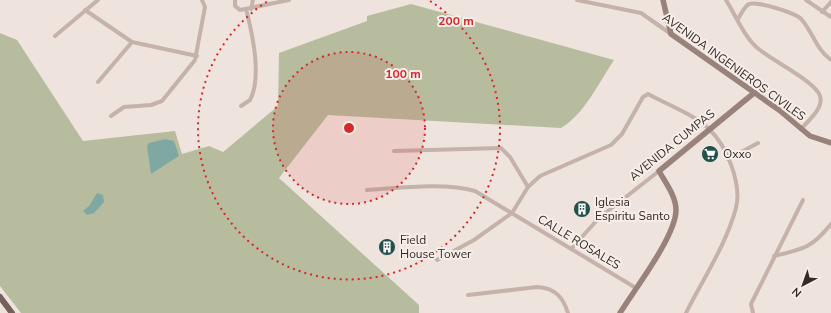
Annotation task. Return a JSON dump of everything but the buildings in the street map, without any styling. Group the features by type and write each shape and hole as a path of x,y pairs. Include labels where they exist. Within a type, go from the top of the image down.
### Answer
{"main road":[{"path":"0,297 12,313"}],"street":[{"path":"55,36 98,0"},
{"path":"111,116 124,107 152,105 162,101 192,65 197,56 205,7 202,0"},
{"path":"235,0 237,8 249,9 273,2 288,0"},
{"path":"241,106 250,100 254,84 254,38 249,9 253,0"},
{"name":"AVENIDA INGENIEROS CIVILES","path":"577,0 636,12 650,19 779,110 801,129 818,140 831,143"},
{"path":"663,0 671,34"},
{"path":"726,0 752,43 759,50 810,83 819,93 819,106 801,129"},
{"path":"806,0 831,17"},
{"path":"822,12 831,2"},
{"path":"738,19 746,7 757,3 794,14 803,20 820,50 831,60"},
{"path":"85,10 132,42 197,56"},
{"path":"98,82 132,42"},
{"name":"AVENIDA CUMPAS","path":"571,248 599,218 710,130 754,92"},
{"path":"437,260 474,240 512,213 534,180 547,172 611,145 622,134 645,95 648,94 694,118 710,130 728,159 734,174 737,195 736,208 724,240 686,313"},
{"path":"728,159 758,143"},
{"path":"394,151 501,148 510,157 528,187"},
{"path":"620,313 668,236 675,221 676,209 674,199 659,171"},
{"name":"CALLE ROSALES","path":"367,190 418,187 466,188 483,195 636,288"},
{"path":"753,313 751,304 803,200"},
{"path":"774,256 809,246 818,241 831,224"},
{"path":"468,295 546,287 553,290 560,296 568,313"}],"green space":[{"path":"411,4 614,60 584,107 561,128 328,115 279,178 419,305 419,313 21,313 0,286 0,33 17,40 83,141 175,131 182,154 209,146 223,152 278,106 279,53 367,21 367,16"}],"water":[{"path":"165,139 174,141 179,156 151,174 147,146 149,143"},
{"path":"97,193 103,195 104,202 94,213 87,215 83,211 89,206"}],"place":[{"name":"Oxxo","path":"710,154"},
{"name":"Iglesia Espiritu Santo","path":"582,209"},
{"name":"Field House Tower","path":"387,247"}]}
